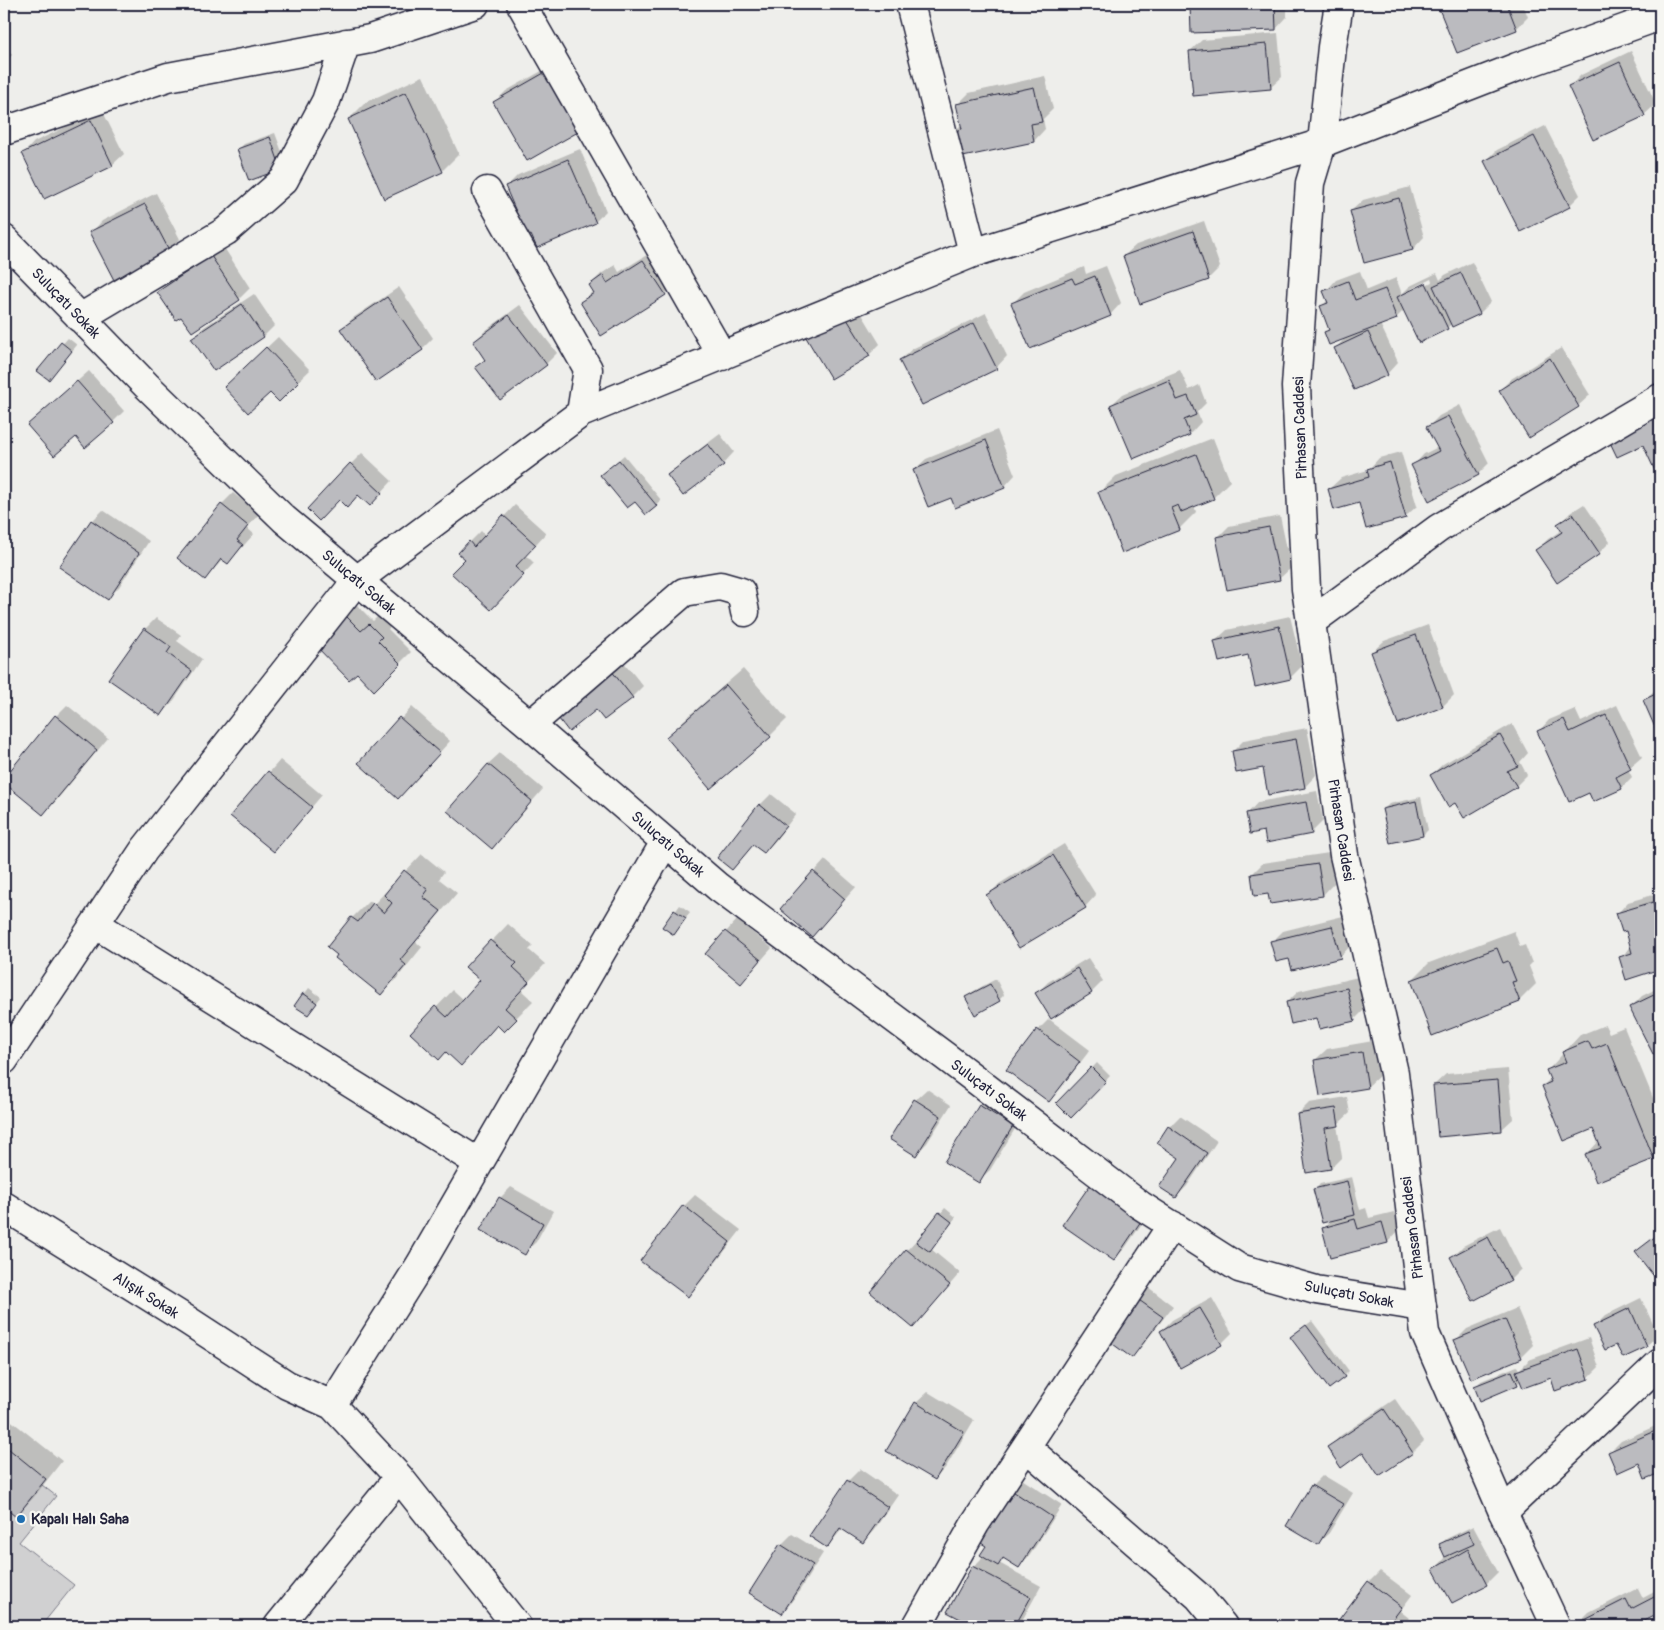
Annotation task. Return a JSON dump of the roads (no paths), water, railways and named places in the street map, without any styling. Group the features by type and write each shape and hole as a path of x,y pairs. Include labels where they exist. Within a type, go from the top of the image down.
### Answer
{"street":[{"path":"4,131 168,77 370,39 475,4"},
{"path":"521,4 722,356"},
{"path":"910,4 973,253"},
{"name":"Pirhasan Caddesi","path":"1339,4 1332,46 1322,143 1310,183 1296,387 1306,589 1344,855 1394,1073 1425,1333 1503,1512 1556,1626"},
{"path":"4,1060 144,850 357,580 581,413 973,253 1322,143 1517,67 1660,16"},
{"path":"80,318 226,231 284,180 326,101 346,43"},
{"path":"487,191 588,369 581,413"},
{"name":"Suluçatı Sokak","path":"4,240 146,385 284,519 530,725 718,887 1140,1205 1239,1268 1316,1290 1422,1307"},
{"path":"1311,622 1439,528 1660,398"},
{"path":"530,725 684,592 720,586 741,592 745,612"},
{"path":"517,1626 399,1477 332,1405 420,1265 665,842"},
{"path":"95,924 479,1163"},
{"name":"Alışık Sokak","path":"4,1206 179,1315 287,1386 332,1405"},
{"path":"917,1626 975,1524 1172,1225"},
{"path":"1503,1512 1660,1363"},
{"path":"1026,1447 1199,1597 1223,1626"},
{"path":"278,1626 399,1477"}],"place":[{"name":"Kapalı Halı Saha","path":"21,1519"}]}
